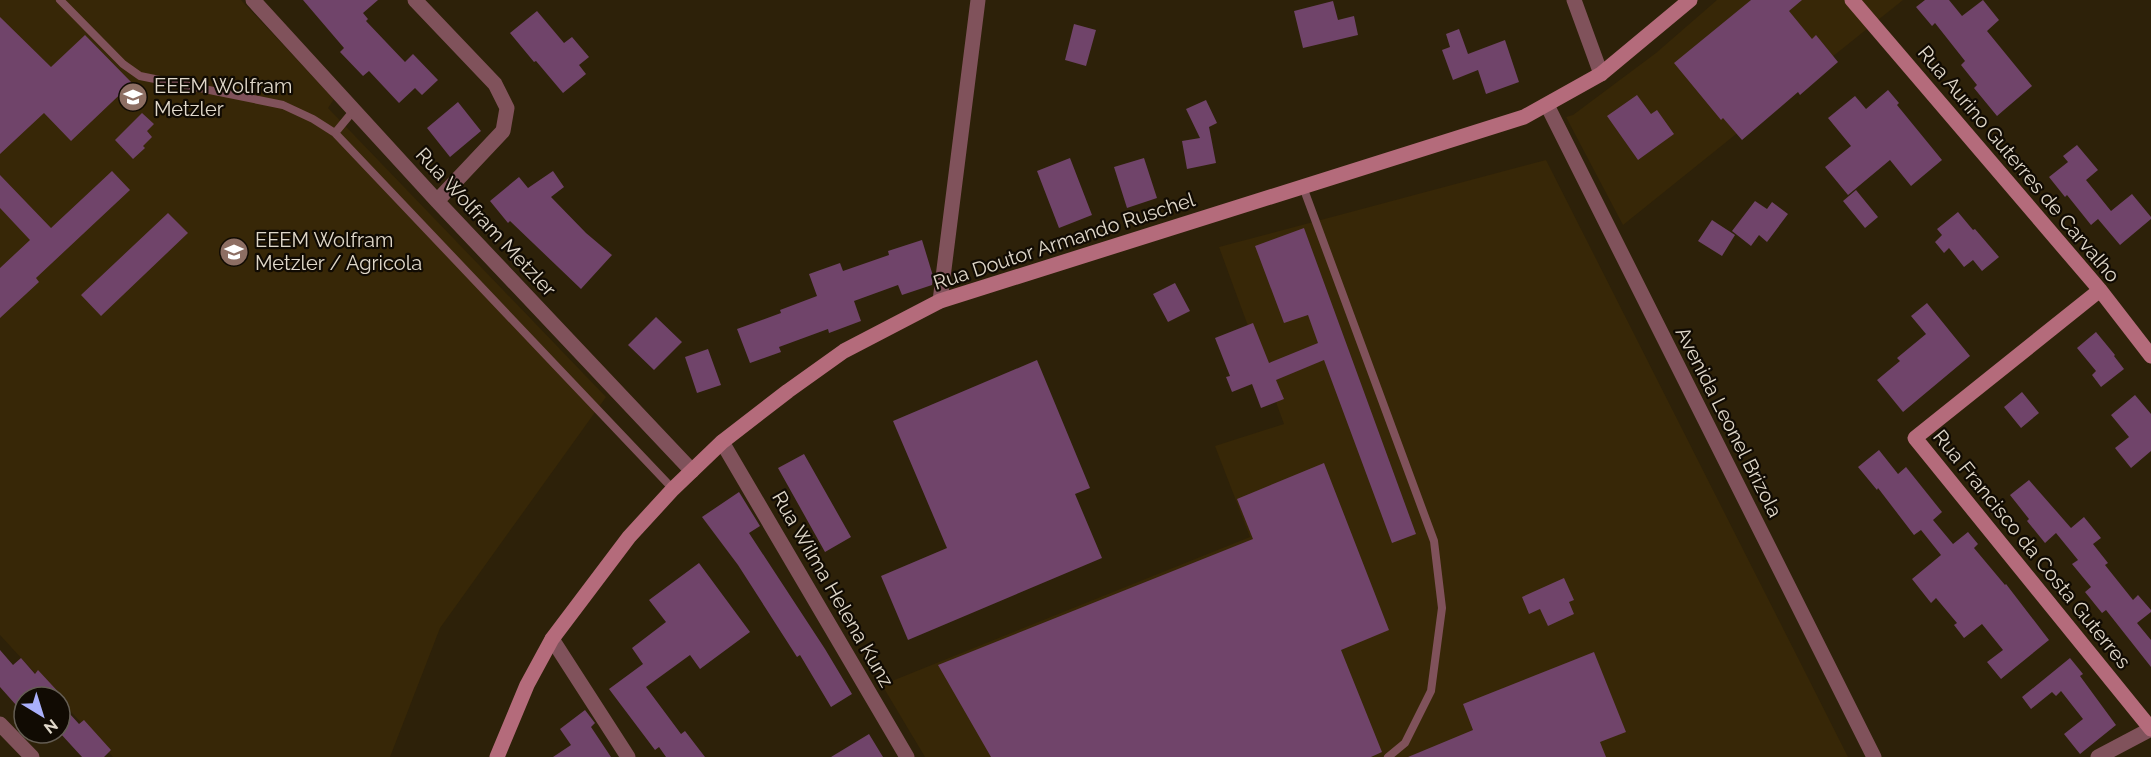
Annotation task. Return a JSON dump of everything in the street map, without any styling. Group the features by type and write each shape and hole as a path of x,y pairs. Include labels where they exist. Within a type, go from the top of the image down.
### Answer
{"main road":[{"name":"Rua Doutor Armando Ruschel","path":"497,757 527,685 552,639 629,537 673,489 722,442 844,351 940,301 1524,117 1600,74 1690,0"},
{"name":"Rua Aurino Guterres de Carvalho","path":"1852,0 2100,291 2151,356"},
{"name":"Rua Francisco da Costa Guterres","path":"2100,291 1915,438 2151,729"}],"street":[{"name":"Rua Wolfram Metzler","path":"253,0 437,201 692,471"},
{"path":"415,0 495,84 507,108 503,131 437,201"},
{"path":"940,301 978,0"},
{"path":"1574,0 1600,74"},
{"name":"Avenida Leonel Brizola","path":"1547,105 1874,757"},
{"name":"Rua Wilma Helena Kunz","path":"722,442 907,757"},
{"path":"552,639 628,757"},
{"path":"0,724 32,757"},
{"path":"2098,757 2151,729"}],"lane":[{"path":"60,0 123,64 140,76 283,105 313,118 335,133 673,489"},
{"path":"335,133 354,110"},
{"path":"1303,187 1434,541 1442,608 1431,691 1405,743 1388,757"}],"shaded area":[{"name":"EEEM Wolfram Metzler / Agricola","path":"0,0 241,0 334,99 328,108 606,397 440,628 390,757 113,757 72,713 72,685 46,685 0,635"},
{"path":"1717,0 1903,0 1623,225 1566,117 1573,115 1656,53"},
{"path":"1546,160 1848,757 925,757 882,685 1250,537 1215,446 1284,424 1219,247"}],"building":[{"path":"303,0 378,0 363,13 368,19 366,21 405,62 413,54 438,80 422,95 415,88 399,103 369,71 363,76 340,52 344,48"},
{"path":"1751,0 1802,0 1789,11 1812,39 1816,35 1838,62 1800,95 1798,92 1742,140 1723,118 1721,120 1674,63"},
{"path":"1925,0 1949,0 1962,16 1983,0 1999,20 1987,31 2032,86 1997,116 1974,88 1977,85 1961,65 1965,61 1935,23 1932,26 1916,7"},
{"path":"1333,1 1338,20 1354,16 1358,35 1303,48 1294,11"},
{"path":"537,11 564,43 572,37 589,57 579,65 586,74 563,93 510,33"},
{"path":"0,17 51,67 85,35 132,83 71,141 44,113 0,154"},
{"path":"1074,24 1096,30 1086,66 1065,60"},
{"path":"1459,29 1468,54 1505,40 1519,82 1486,94 1478,70 1453,80 1442,50 1450,47 1446,34"},
{"path":"1888,90 1899,103 1897,105 1942,160 1911,186 1890,160 1848,195 1825,167 1851,146 1828,118 1855,96 1866,109"},
{"path":"1637,95 1651,114 1657,110 1674,134 1638,160 1607,116"},
{"path":"1206,100 1217,123 1209,127 1216,163 1187,169 1182,141 1200,138 1186,109"},
{"path":"458,102 481,131 450,157 427,128"},
{"path":"142,113 154,124 147,131 152,137 143,146 145,148 133,159 115,140"},
{"path":"2077,145 2098,170 2086,180 2111,211 2132,194 2151,217 2120,245 2098,219 2091,225 2049,177 2068,162 2063,156"},
{"path":"1070,158 1092,215 1059,228 1037,171"},
{"path":"1144,158 1157,198 1127,208 1114,167"},
{"path":"112,171 130,190 36,278 39,282 0,318 0,268 30,240 0,208 0,175 51,228"},
{"path":"553,171 564,187 551,197 586,233 612,255 581,289 510,221 508,223 490,201 519,177 528,188"},
{"path":"1856,190 1878,217 1865,228 1843,201"},
{"path":"1755,201 1767,209 1772,202 1788,214 1767,242 1759,235 1751,246 1732,231"},
{"path":"1958,212 1999,257 1982,271 1973,260 1964,267 1949,248 1944,253 1935,242 1942,235 1937,229"},
{"path":"168,213 188,233 101,316 81,295"},
{"path":"1712,220 1735,235 1722,256 1698,241"},
{"path":"1304,228 1416,534 1392,543 1324,360 1276,380 1284,399 1261,408 1252,384 1232,392 1226,377 1230,376 1215,338 1253,323 1269,363 1318,343 1308,315 1284,323 1255,246"},
{"path":"922,240 933,276 932,285 902,295 898,285 854,301 861,321 829,333 828,329 779,347 781,352 750,363 737,329 781,313 780,310 817,296 809,274 840,263 843,271 889,255 888,251"},
{"path":"1175,283 1190,311 1168,322 1153,294"},
{"path":"1927,303 1970,356 1903,412 1877,380 1900,361 1897,358 1926,334 1911,316"},
{"path":"656,317 682,342 654,370 628,345"},
{"path":"2096,332 2124,369 2101,387 2092,375 2096,371 2077,348"},
{"path":"708,349 721,385 697,393 685,357"},
{"path":"1037,360 1090,488 1075,494 1102,558 908,640 881,576 947,548 893,421"},
{"path":"2022,392 2039,413 2021,428 2004,407"},
{"path":"2135,395 2151,414 2151,451 2131,468 2115,448 2129,437 2111,415"},
{"path":"1879,450 1898,474 1906,467 1942,512 1933,520 1953,544 1968,532 1978,544 1974,548 2006,584 2049,640 2001,679 1987,662 2003,650 1982,624 1964,638 1954,625 1957,623 1936,598 1931,603 1912,579 1941,555 1921,530 1914,535 1878,488 1877,490 1858,467"},
{"path":"804,454 851,537 825,552 778,468"},
{"path":"1324,463 1389,630 1341,650 1382,752 1371,757 991,757 938,665 1253,539 1237,499"},
{"path":"2029,480 2071,528 2084,517 2101,538 2093,544 2108,563 2105,565 2133,600 2138,595 2151,610 2137,623 2151,640 2151,667 2106,610 2102,613 2085,592 2091,587 2072,564 2078,560 2056,533 2045,543 2010,495"},
{"path":"739,492 760,526 749,533 852,694 831,707 800,655 797,657 738,565 702,517"},
{"path":"699,563 750,632 700,669 690,655 646,687 681,734 685,731 705,757 666,757 659,747 655,750 609,689 643,664 632,648 666,622 649,600"},
{"path":"1564,578 1574,600 1569,602 1574,614 1548,626 1540,609 1529,614 1522,597"},
{"path":"0,650 13,665 21,658 35,674 38,670 52,685 12,685 12,700 0,687"},
{"path":"1594,652 1626,732 1600,742 1606,757 1408,757 1473,730 1463,704"},
{"path":"2070,658 2083,674 2080,676 2116,725 2080,754 2064,734 2083,719 2061,691 2056,696 2052,692 2031,709 2022,697"},
{"path":"585,710 595,723 591,727 611,757 553,757 571,745 560,729"},
{"path":"72,716 79,724 84,720 111,750 104,757 82,757 71,745"},
{"path":"869,734 883,757 831,757"}],"place":[{"name":"EEEM Wolfram Metzler","path":"133,97"},
{"name":"EEEM Wolfram Metzler / Agricola","path":"234,252"}]}
